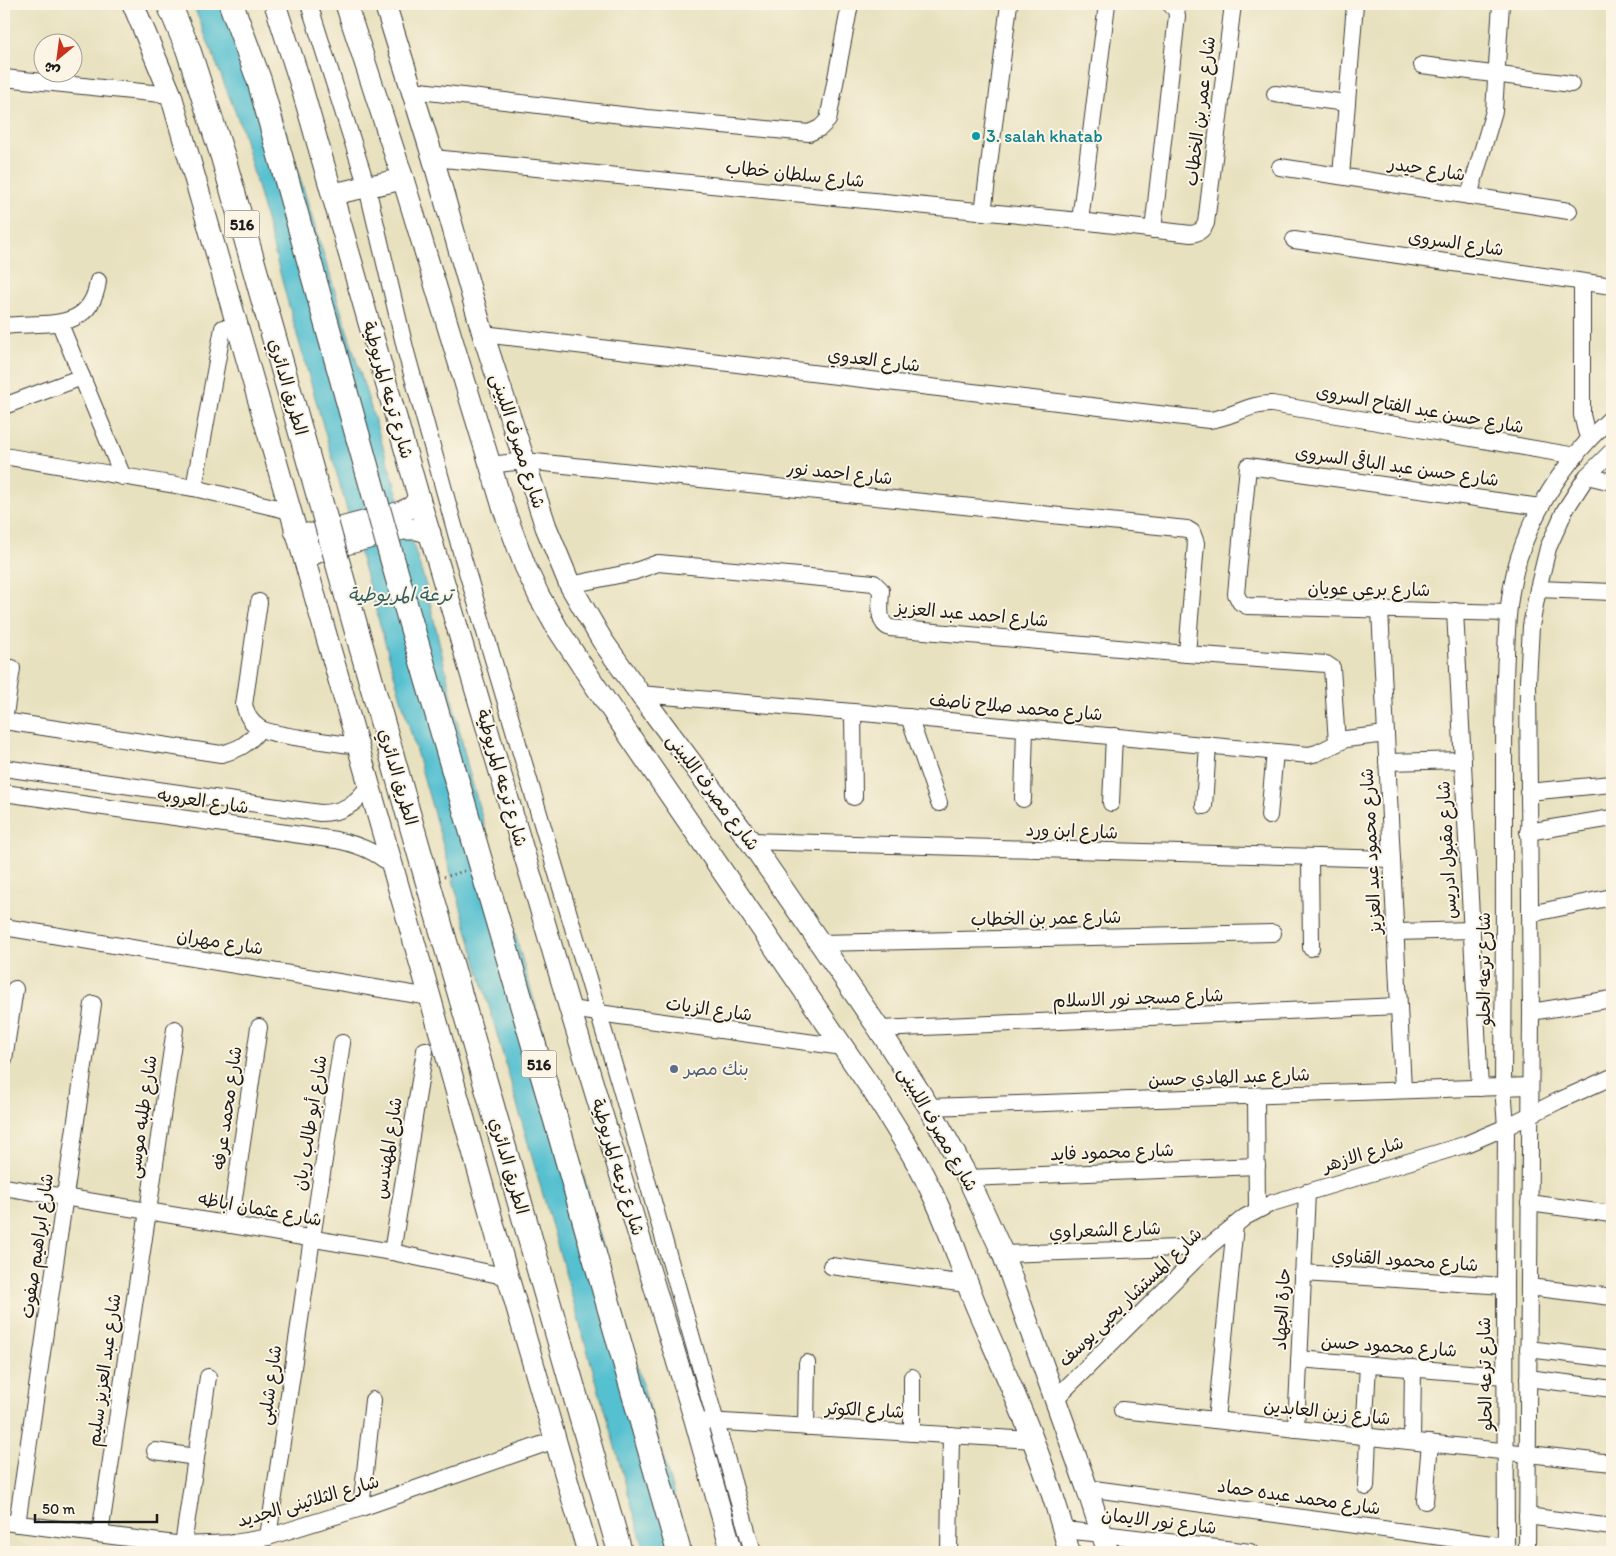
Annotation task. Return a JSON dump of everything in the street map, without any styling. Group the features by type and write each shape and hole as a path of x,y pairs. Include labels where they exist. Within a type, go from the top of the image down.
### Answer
{"highway":[{"name":"الطريق الدائري","path":"169,4 194,67 224,157 408,813 620,1552"},
{"name":"516","path":"231,4 259,80 397,576 564,1147 679,1552"}],"main road":[{"path":"133,4 171,95 588,1552"},
{"name":"شارع ترعه المريوطية","path":"274,4 287,40 333,194 430,533 570,1009 705,1421 732,1552"},
{"name":"شارع مصرف اللبينى","path":"346,4 403,179 489,465 525,566 539,596 557,628 843,1047 913,1155 936,1200 967,1284 1034,1440 1069,1552"},
{"name":"شارع مصرف اللبينى","path":"385,4 433,158 483,334 546,527 570,585 602,640 750,841 879,1029 929,1107 968,1178 1003,1254 1105,1543"},
{"path":"333,194 403,179"},
{"path":"292,521 306,534 318,534 401,512 412,507 420,498"},
{"path":"305,561 313,554 323,550 403,529 417,529 430,533"}],"street":[{"path":"309,4 367,187 406,352 462,555 621,1089 705,1421 752,1552"},
{"path":"412,90 647,118 810,133 820,128 828,120 850,4"},
{"path":"983,213 1009,4"},
{"path":"1080,221 1107,4"},
{"path":"1153,230 1178,16 1176,10 1170,4"},
{"name":"شارع عمر بن الخطاب","path":"1206,223 1233,4"},
{"path":"1341,176 1355,4"},
{"path":"1469,196 1494,111 1501,4"},
{"path":"1422,65 1570,84"},
{"path":"4,78 171,95"},
{"path":"1275,94 1347,103"},
{"name":"شارع سلطان خطاب","path":"433,158 1080,221 1192,234 1198,233 1206,223"},
{"name":"شارع حيدر","path":"1280,168 1569,211"},
{"name":"شارع السروى","path":"1294,240 1612,286"},
{"path":"4,326 60,324 72,320 91,305 96,294 98,281"},
{"path":"1582,282 1582,415 1589,439"},
{"path":"60,324 123,477"},
{"path":"194,488 223,328"},
{"name":"شارع العدوي","path":"483,334 1209,420 1230,416 1258,404"},
{"path":"4,406 82,376"},
{"name":"شارع حسن عبد الفتاح السروى","path":"1258,404 1279,405 1576,456"},
{"name":"شارع ترعه الحلو","path":"1506,1549 1504,741 1508,613 1512,585 1519,558 1528,532 1540,507 1556,480 1589,439 1612,418"},
{"path":"1526,1552 1528,1516 1531,1012 1528,682 1531,626 1548,548 1565,510 1587,476 1612,451"},
{"path":"4,456 194,488 292,521"},
{"name":"شارع احمد نور","path":"489,465 525,461 1187,529 1192,532 1196,543 1187,654"},
{"name":"شارع حسن عبد الباقى السروى","path":"1236,594 1248,466 1540,507"},
{"path":"1587,476 1612,482"},
{"name":"شارع احمد عبد العزيز","path":"570,585 633,572 658,564 874,582 881,590 881,622 890,628 1187,654 1328,664 1332,668 1337,743"},
{"path":"1538,589 1612,592"},
{"name":"شارع برعى عويان","path":"1236,594 1240,602 1247,606 1508,613"},
{"path":"259,602 244,705 249,718 260,729 357,746"},
{"name":"شارع محمود عبد العزيز","path":"1380,609 1403,1090"},
{"name":"شارع مقبول ادريس","path":"1455,611 1480,1088"},
{"path":"12,668 4,721 220,754 236,750 250,742 260,729"},
{"name":"شارع محمد صلاح ناصف","path":"640,694 1309,755 1323,751 1346,739 1386,734"},
{"path":"852,712 854,797"},
{"path":"908,717 939,803"},
{"path":"1023,800 1025,728"},
{"path":"1111,803 1114,736"},
{"path":"1504,741 1528,743"},
{"path":"1204,806 1208,745"},
{"path":"1269,816 1274,752"},
{"path":"1387,762 1463,760"},
{"name":"شارع العروبه","path":"4,768 266,806 330,813 348,807 356,801 368,786"},
{"path":"1528,792 1612,784"},
{"name":"شارع العروبه","path":"4,793 346,842 370,851 391,865"},
{"path":"265,830 266,806"},
{"path":"1528,832 1612,818"},
{"name":"شارع ابن ورد","path":"750,841 1392,859"},
{"path":"1310,858 1311,948"},
{"path":"1530,914 1612,897"},
{"name":"شارع مهران","path":"4,927 430,997"},
{"path":"1396,932 1472,930"},
{"name":"شارع عمر بن الخطاب","path":"820,943 1273,933"},
{"path":"4,1059 15,989"},
{"path":"1531,1012 1612,999"},
{"name":"شارع ابراهيم صفوت","path":"10,1523 65,1197 93,1004"},
{"name":"شارع مسجد نور الاسلام","path":"879,1029 1399,1006"},
{"name":"شارع الزيات","path":"570,1009 843,1047"},
{"name":"شارع محمد عرفه","path":"230,1225 259,1027"},
{"name":"شارع طلبه موسى","path":"148,1211 175,1029"},
{"name":"شارع أبو طالب ريان","path":"312,1238 342,1043"},
{"name":"شارع المهندس","path":"392,1252 425,1050"},
{"name":"شارع الازهر","path":"1235,1225 1257,1210 1272,1203 1464,1145 1506,1128 1558,1101 1612,1077"},
{"name":"شارع عبد الهادي حسن","path":"929,1107 1530,1086"},
{"path":"1256,1096 1257,1210"},
{"name":"شارع محمود فايد","path":"968,1178 1257,1166"},
{"name":"شارع عثمان اباظه","path":"4,1187 392,1252 508,1277"},
{"name":"حارة الجهاد","path":"1296,1429 1307,1192"},
{"path":"1529,1203 1612,1214"},
{"name":"شارع عبد العزيز سليم","path":"100,1534 148,1211"},
{"path":"1216,1420 1235,1225"},
{"name":"شارع المستشار يحيى يوسف","path":"1054,1400 1208,1247 1235,1225"},
{"name":"شارع شلبى","path":"268,1537 312,1238"},
{"name":"شارع الشعراوي","path":"1003,1254 1208,1247"},
{"path":"831,1266 967,1284"},
{"name":"شارع محمود القناوي","path":"1303,1273 1505,1286"},
{"path":"1529,1287 1612,1297"},
{"path":"1528,1349 1612,1359"},
{"name":"شارع محمود حسن","path":"1299,1359 1505,1376"},
{"path":"806,1427 807,1363"},
{"path":"1366,1487 1368,1365"},
{"path":"1412,1441 1413,1368"},
{"path":"183,1545 208,1377"},
{"path":"912,1377 912,1433"},
{"path":"1528,1378 1612,1389"},
{"path":"361,1508 373,1400"},
{"name":"شارع زين العابدين","path":"1122,1410 1528,1453 1612,1464"},
{"name":"شارع الكوثر","path":"705,1421 1034,1440"},
{"path":"950,1552 951,1435"},
{"name":"شارع الثلاثينى الجديد","path":"10,1523 183,1545 226,1544 268,1537 361,1508 555,1440"},
{"path":"1425,1501 1430,1443"},
{"path":"155,1451 196,1457"},
{"name":"شارع محمد عبده حماد","path":"1086,1488 1506,1549"},
{"path":"1528,1516 1612,1527"},
{"name":"شارع نور الايمان","path":"1063,1530 1105,1543 1250,1552"}],"water":[{"name":"ترعة المريوطية","path":"193,4 233,4 282,120 427,589 468,768 690,1552 645,1552 288,303 242,129"}],"place":[{"name":"3. salah khatab","path":"976,136"},
{"name":"بنك مصر","path":"674,1069"}]}
